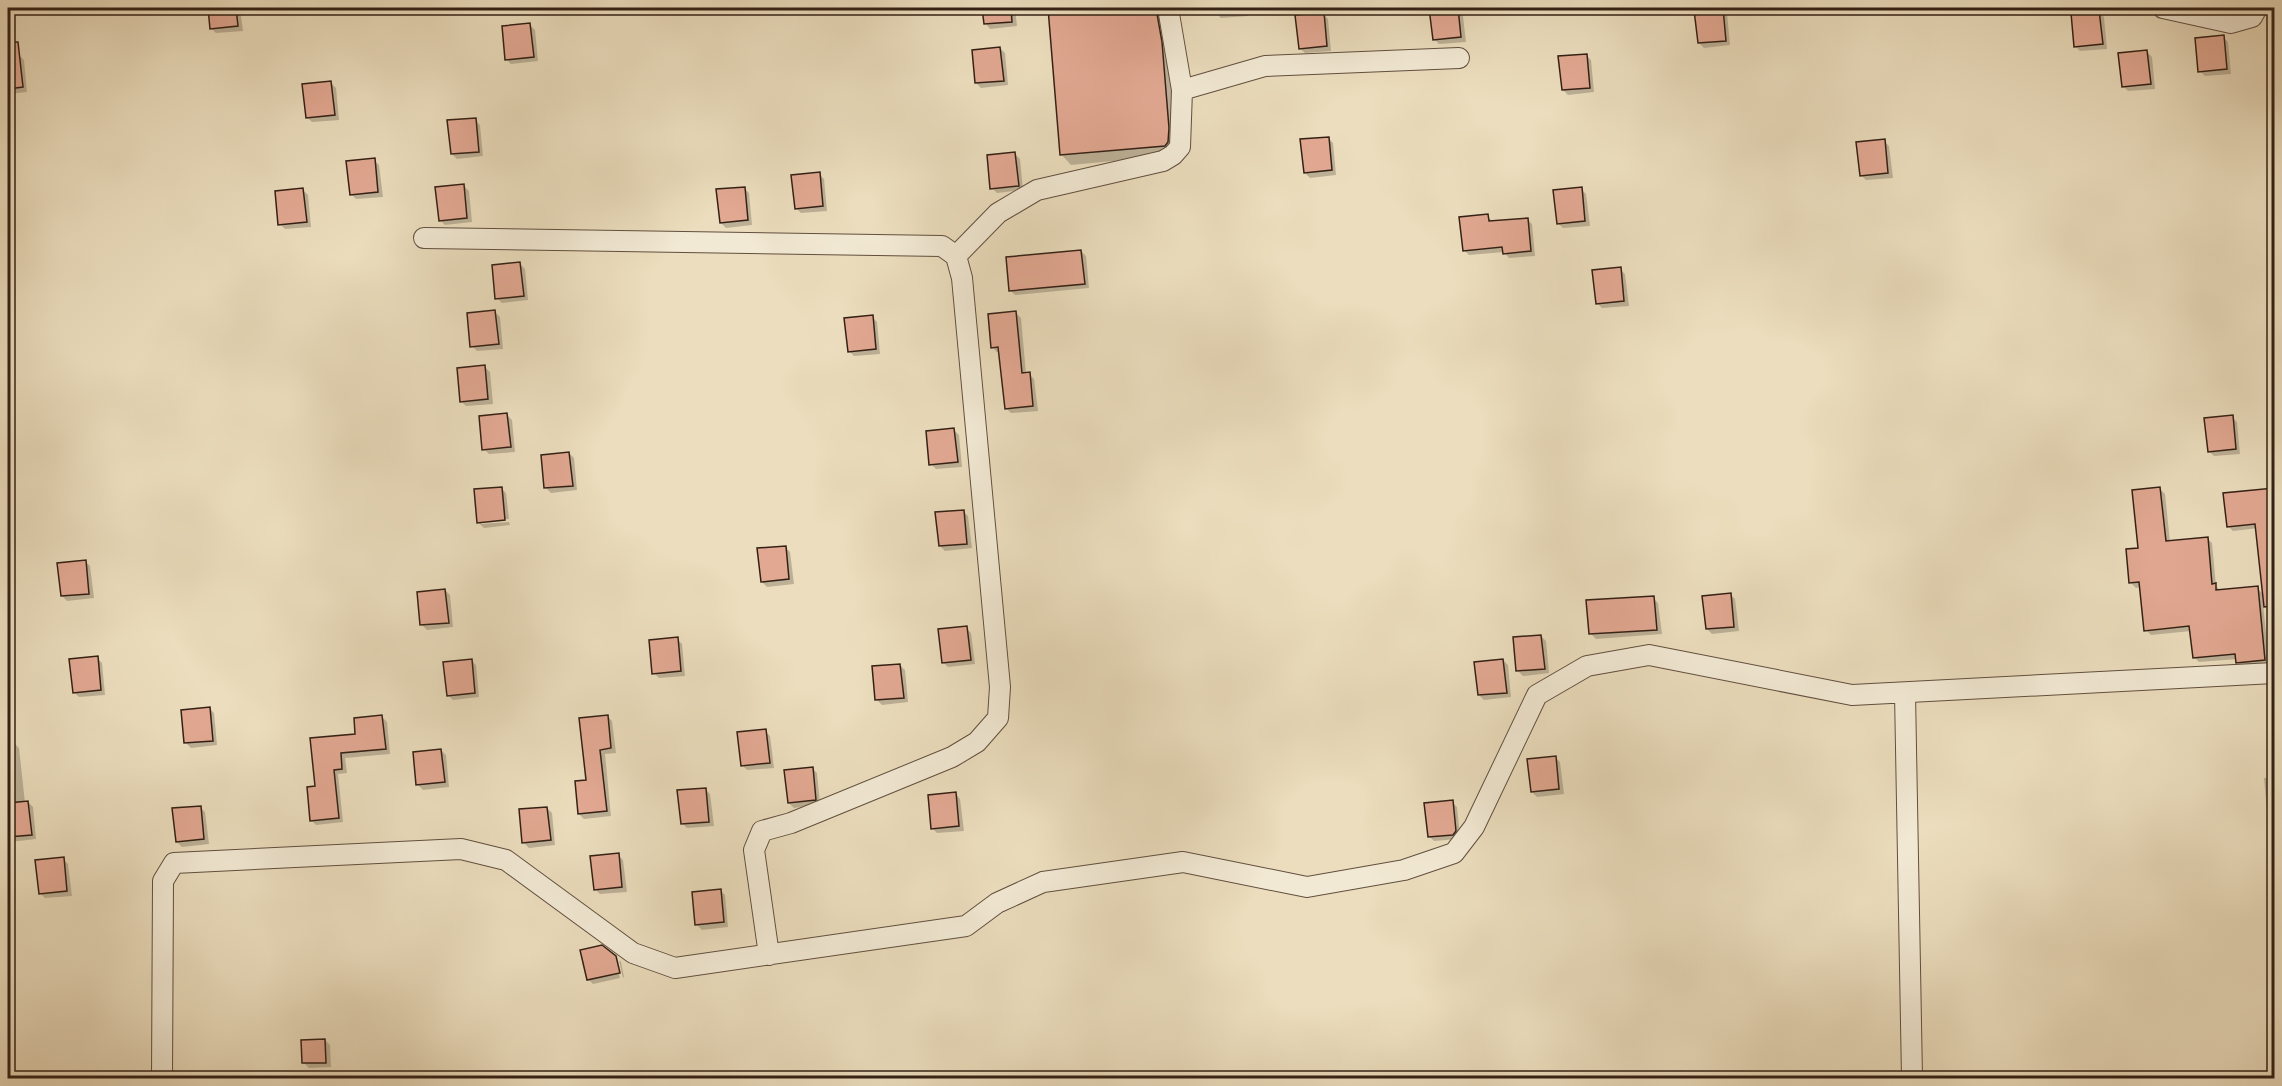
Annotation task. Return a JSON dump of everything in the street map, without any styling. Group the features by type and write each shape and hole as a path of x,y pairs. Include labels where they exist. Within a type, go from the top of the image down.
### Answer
{"street":[{"path":"956,256 998,213 1037,190 1163,161 1180,147 1182,90 1168,8"},
{"path":"2163,8 2231,23 2252,17 2257,8"},
{"path":"1182,90 1265,66 1459,58"},
{"path":"424,238 942,246 956,256 962,278 999,675 998,718 977,742 951,758 791,823 762,831 754,850 769,955"},
{"path":"162,1078 163,881 174,863 461,849 507,860 633,953 675,968 966,926 997,903 1043,882 1183,862 1307,887 1404,870 1454,853 1474,827 1537,695 1587,666 1649,655 1852,695 2274,673"},
{"path":"1905,693 1912,1078"}],"building":[{"path":"208,8 236,8 238,26 210,29"},
{"path":"982,8 1011,8 1012,22 984,24"},
{"path":"1048,8 1156,8 1162,42 1169,128 1168,142 1165,146 1060,155"},
{"path":"1429,8 1458,8 1461,37 1433,40"},
{"path":"1723,8 1726,41 1698,43 1694,10"},
{"path":"2099,10 2103,44 2074,47 2071,13"},
{"path":"1324,12 1327,46 1299,49 1295,15"},
{"path":"530,23 534,57 505,60 502,26"},
{"path":"2224,35 2227,69 2198,72 2195,38"},
{"path":"8,42 18,42 23,87 8,89"},
{"path":"1000,47 1004,81 975,83 972,50"},
{"path":"2147,50 2151,84 2122,87 2118,53"},
{"path":"1587,54 1590,88 1562,90 1558,56"},
{"path":"331,81 335,115 306,118 302,84"},
{"path":"476,118 479,152 451,154 447,120"},
{"path":"1329,137 1332,170 1304,173 1300,139"},
{"path":"1885,139 1888,173 1860,176 1856,142"},
{"path":"1015,152 1019,186 990,189 987,155"},
{"path":"375,158 378,192 350,195 346,161"},
{"path":"820,172 823,206 795,209 791,175"},
{"path":"464,184 467,218 439,221 435,187"},
{"path":"745,187 748,220 720,223 716,189"},
{"path":"1582,187 1585,221 1557,224 1553,190"},
{"path":"303,188 307,222 278,225 275,191"},
{"path":"1488,214 1489,221 1528,218 1531,251 1503,254 1502,247 1463,251 1459,217"},
{"path":"1081,250 1085,284 1009,291 1006,257"},
{"path":"520,262 524,296 495,299 492,265"},
{"path":"1621,267 1624,301 1596,304 1592,270"},
{"path":"495,310 499,344 470,347 467,313"},
{"path":"1016,311 1022,373 1030,372 1033,406 1005,409 998,347 991,348 988,314"},
{"path":"873,315 876,349 848,352 844,318"},
{"path":"485,365 488,399 460,402 457,368"},
{"path":"507,413 511,447 482,450 479,416"},
{"path":"2233,415 2236,449 2208,452 2204,418"},
{"path":"954,428 958,462 929,465 926,431"},
{"path":"569,452 573,486 544,488 541,455"},
{"path":"502,487 505,520 477,523 474,489"},
{"path":"2160,487 2166,541 2208,537 2212,584 2216,583 2216,590 2258,586 2265,660 2236,663 2235,654 2193,658 2189,626 2144,631 2139,582 2129,583 2126,549 2138,548 2132,490"},
{"path":"2274,488 2274,606 2264,607 2255,524 2227,527 2223,493"},
{"path":"964,510 967,544 939,546 935,512"},
{"path":"786,546 789,579 761,582 757,548"},
{"path":"86,560 89,594 61,596 57,563"},
{"path":"445,589 449,623 420,625 417,592"},
{"path":"1731,593 1734,627 1706,629 1702,596"},
{"path":"1654,596 1657,630 1589,634 1586,600"},
{"path":"967,626 971,660 942,663 938,629"},
{"path":"1541,635 1545,669 1516,671 1513,637"},
{"path":"678,637 681,671 652,674 649,640"},
{"path":"98,656 101,690 73,693 69,659"},
{"path":"472,659 475,693 447,696 443,662"},
{"path":"1503,659 1507,693 1478,695 1474,662"},
{"path":"900,664 904,698 875,700 872,666"},
{"path":"210,707 213,741 184,743 181,710"},
{"path":"382,715 386,749 341,753 342,769 334,770 339,818 310,821 307,787 315,786 310,738 355,734 354,718"},
{"path":"608,715 611,748 600,750 607,811 578,814 575,781 586,780 579,718"},
{"path":"766,729 770,763 741,766 737,732"},
{"path":"441,749 445,782 416,785 413,752"},
{"path":"1556,756 1559,789 1531,792 1527,759"},
{"path":"813,767 816,800 788,803 784,770"},
{"path":"706,788 709,822 681,824 677,790"},
{"path":"956,792 959,826 931,829 928,795"},
{"path":"1453,800 1456,831 1453,835 1428,837 1424,803"},
{"path":"28,801 32,835 8,837 8,803"},
{"path":"201,806 204,839 176,842 172,808"},
{"path":"547,807 551,840 522,843 519,809"},
{"path":"619,853 622,887 594,890 590,856"},
{"path":"64,857 67,891 39,894 35,860"},
{"path":"721,889 724,922 695,925 692,892"},
{"path":"602,945 616,956 620,973 587,980 580,950"},
{"path":"325,1039 326,1063 302,1063 301,1040"}]}
